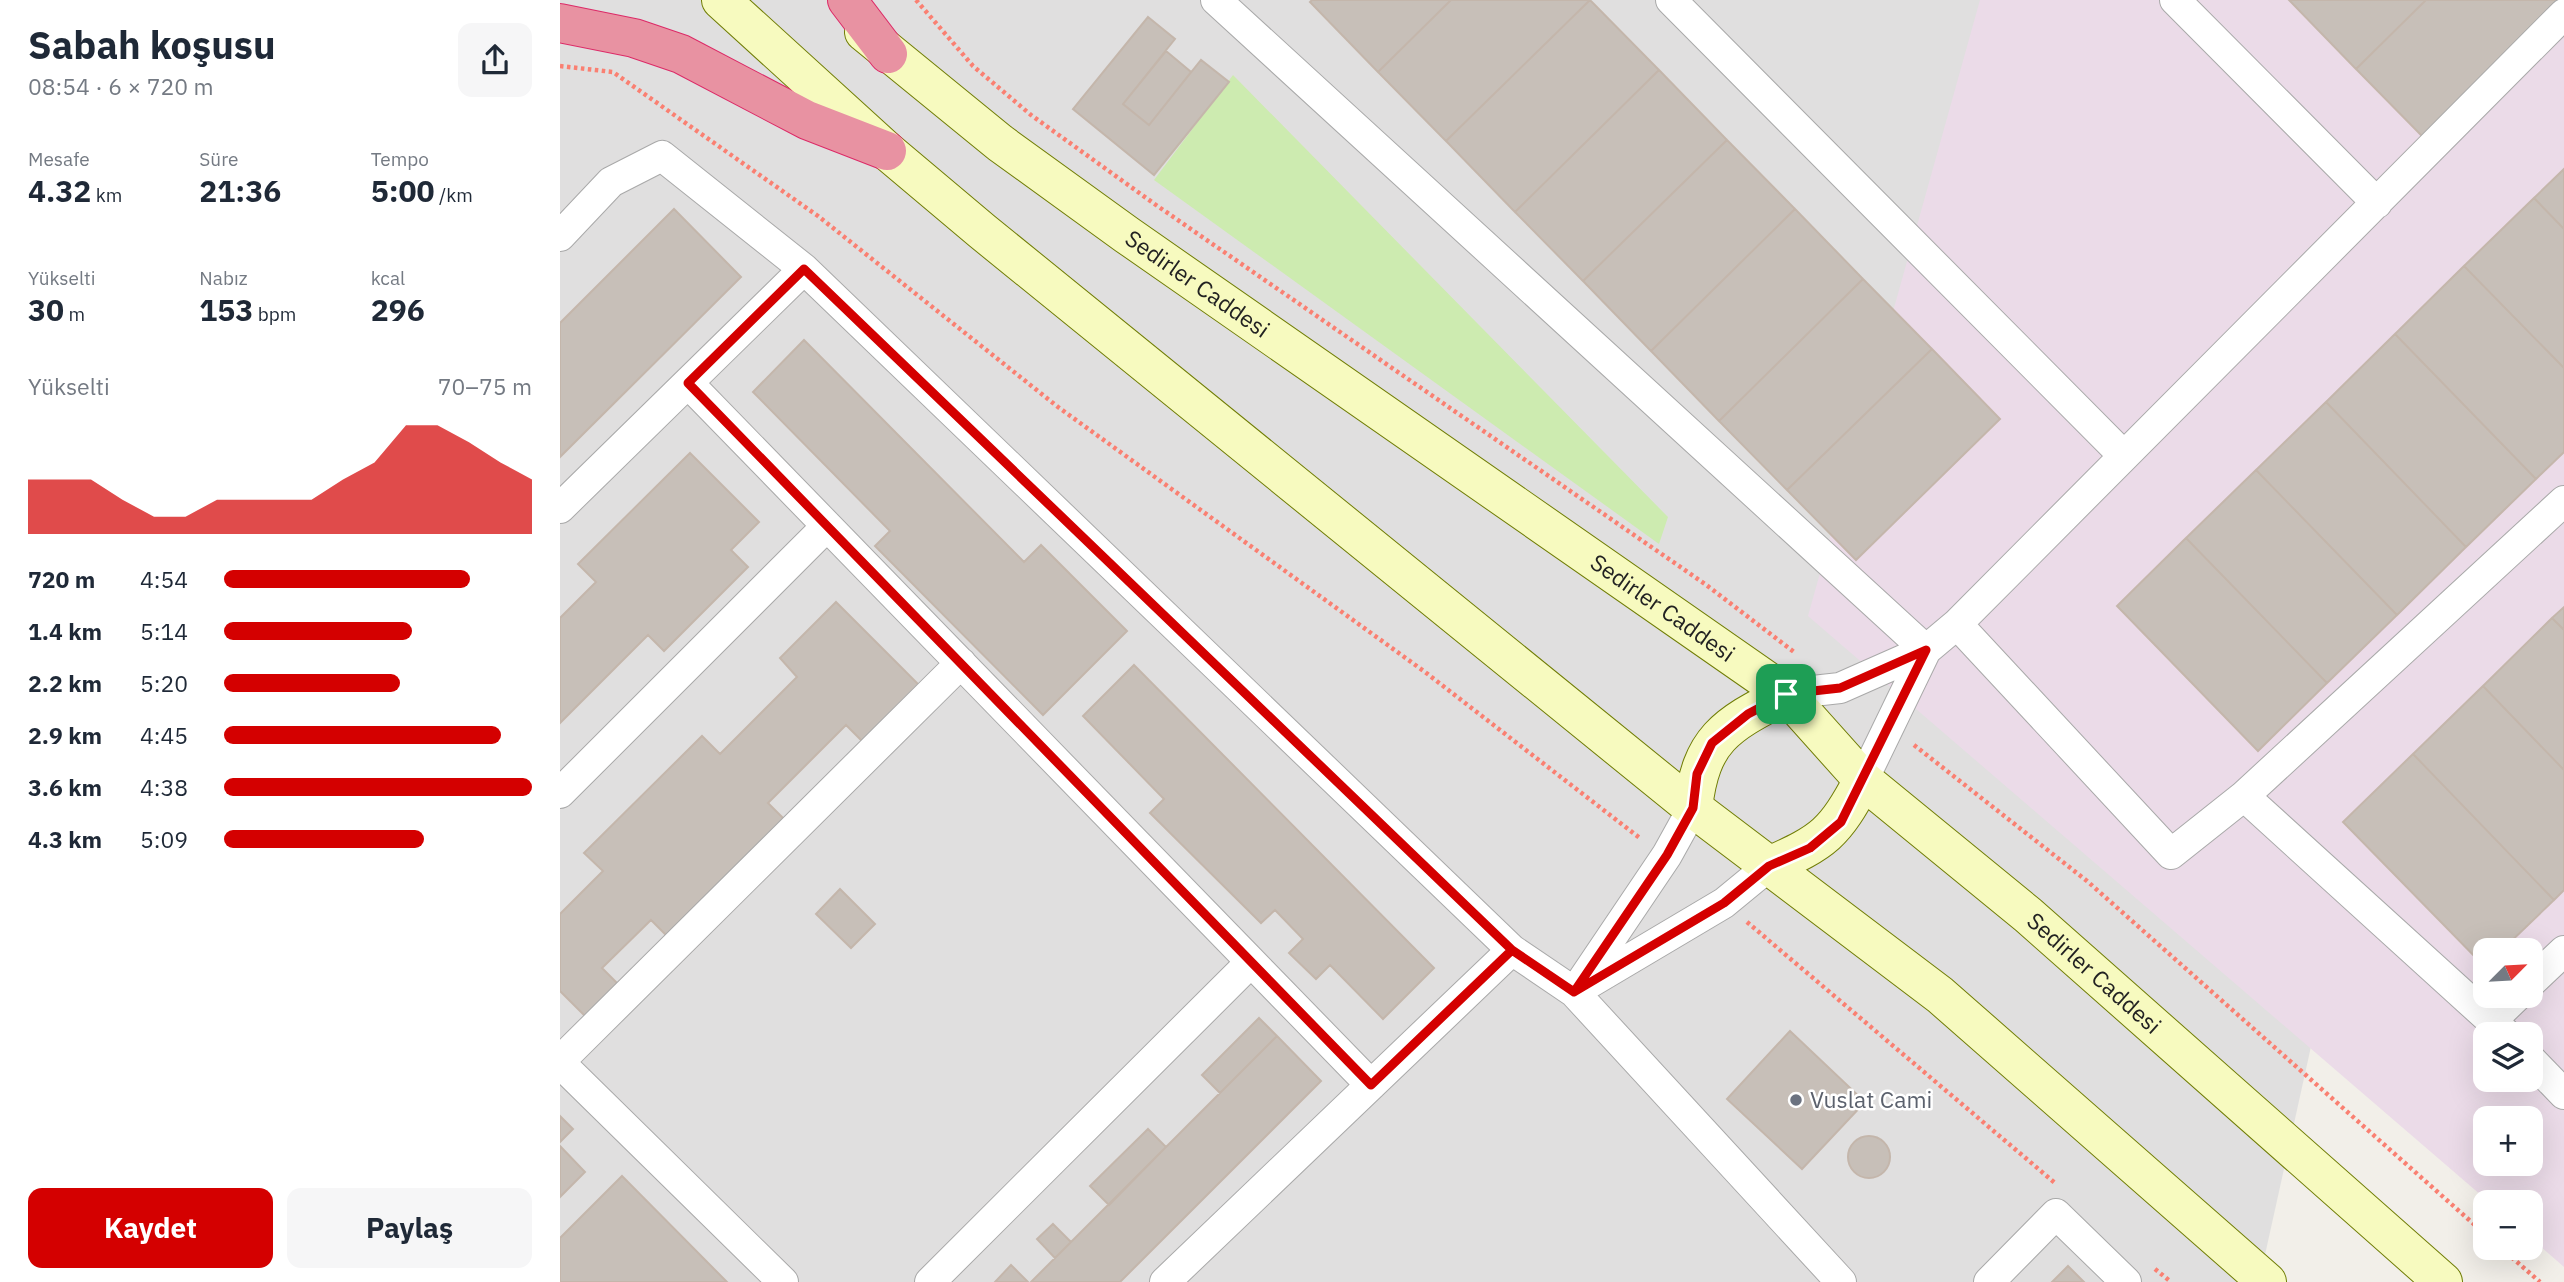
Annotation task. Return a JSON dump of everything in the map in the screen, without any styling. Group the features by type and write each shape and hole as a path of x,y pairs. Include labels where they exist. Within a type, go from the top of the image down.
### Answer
{"highway":[{"path":"847,0 888,54"},
{"path":"560,23 634,38 681,54 807,120 887,151"}],"main road":[{"path":"721,0 887,151 1693,808 1940,995 2267,1282"},
{"name":"Sedirler Caddesi","path":"828,0 888,54 1000,143 1127,235 1786,694 1863,780 2028,915 2443,1282"},
{"path":"1693,808 1697,774 1712,743 1748,714 1786,694"},
{"path":"1769,866 1810,848 1841,822 1863,780"}],"street":[{"path":"1671,0 2124,456"},
{"path":"2175,0 2377,203"},
{"path":"1225,3 1926,650"},
{"path":"1786,694 1840,688 1926,650 1957,624 2564,14"},
{"path":"560,236 611,182 662,156 804,269 1512,950 1574,992 1841,1282"},
{"path":"560,508 804,269"},
{"path":"688,383 1371,1085"},
{"path":"1957,624 2171,854 2244,796 2564,501"},
{"path":"560,793 827,526"},
{"path":"1863,780 1926,650"},
{"path":"783,1282 560,1062 961,663"},
{"path":"2244,796 2493,1022"},
{"path":"1574,992 1667,855 1693,808"},
{"path":"1574,992 1724,903 1769,866"},
{"path":"1166,1282 1512,950"},
{"path":"2543,971 2564,951"},
{"path":"930,1282 1251,962"},
{"path":"2543,1072 2564,1094"},
{"path":"1989,1282 2056,1214 2126,1282"}],"path":[{"path":"560,66 613,72 818,216 1058,407 1425,672 1632,833 1667,855"},
{"path":"1724,903 2066,1192"},
{"path":"2515,1260 2540,1282"},
{"path":"2150,1264 2171,1282"}],"shaded area":[{"path":"560,0 2542,0 2259,1282 560,1282"},
{"path":"1980,0 2564,0 2564,1267 2543,1249 2543,1190 2475,1190 1808,616"}],"green space":[{"path":"1233,75 1668,517 1659,544 1154,180"}],"building":[{"path":"1451,0 1378,72 1310,2"},
{"path":"1451,0 1590,0 1446,141 1378,72"},
{"path":"1590,0 1659,70 1515,212 1446,141"},
{"path":"2289,0 2426,0 2356,69"},
{"path":"2426,0 2564,0 2424,138 2356,69"},
{"path":"1148,17 1175,39 1123,104 1149,125 1201,60 1229,82 1154,175 1073,109"},
{"path":"1166,51 1191,72 1149,125 1123,104"},
{"path":"1659,70 1727,140 1583,281 1515,212"},
{"path":"1727,140 1795,209 1651,351 1583,281"},
{"path":"2564,169 2564,229 2534,198"},
{"path":"2534,198 2564,229 2564,368 2464,266"},
{"path":"674,209 741,277 560,457 560,323"},
{"path":"1795,209 1863,279 1719,421 1651,351"},
{"path":"2464,266 2564,368 2564,452 2536,479 2395,334"},
{"path":"1863,279 1932,349 1787,490 1719,421"},
{"path":"2395,334 2536,479 2466,547 2326,402"},
{"path":"804,340 1024,562 1041,545 1127,631 1043,715 875,546 890,531 753,392"},
{"path":"1932,349 2000,419 1856,560 1787,490"},
{"path":"2326,402 2466,547 2397,615 2256,470"},
{"path":"690,453 759,522 731,550 748,567 664,651 648,635 560,723 560,618 596,582 578,564"},
{"path":"2256,470 2397,615 2327,683 2186,538"},
{"path":"2186,538 2327,683 2258,751 2117,606"},
{"path":"836,602 922,688 866,745 846,725 768,803 788,823 671,940 651,920 602,968 622,988 590,1021 560,991 560,914 603,871 584,853 702,736 720,754 797,677 780,658"},
{"path":"2564,607 2564,630 2552,618"},
{"path":"2552,618 2564,630 2564,770 2483,686"},
{"path":"1134,665 1434,968 1383,1019 1330,965 1316,979 1289,953 1303,939 1275,910 1261,923 1150,813 1164,799 1083,716"},
{"path":"2483,686 2564,770 2564,890 2554,900 2413,754"},
{"path":"2413,754 2554,900 2514,938 2473,938 2473,955 2343,822"},
{"path":"840,889 875,924 851,948 816,914"},
{"path":"1259,1018 1277,1036 1220,1093 1202,1075"},
{"name":"Vuslat Cami","path":"1790,1031 1865,1102 1802,1169 1727,1099"},
{"path":"1277,1036 1321,1081 1120,1282 1031,1282"},
{"path":"560,1116 573,1129 560,1142"},
{"path":"1148,1129 1166,1147 1109,1205 1090,1186"},
{"path":"1869,1136 1884,1142 1890,1157 1884,1172 1869,1178 1854,1172 1848,1157 1854,1142"},
{"path":"560,1146 585,1172 560,1197"},
{"path":"622,1176 727,1282 560,1282 560,1238"},
{"path":"1053,1224 1071,1242 1055,1258 1037,1239"},
{"path":"1011,1265 1028,1282 995,1282"},
{"path":"2068,1266 2084,1282 2052,1282"}],"place":[{"name":"Vuslat Cami","path":"1796,1100"}],"route":[{"path":"1786,694 1748,714 1712,743 1697,774 1693,808 1667,855 1574,992 1512,950 1371,1085 688,383 804,269 1512,950 1574,992 1724,903 1769,866 1810,848 1841,822 1926,650 1840,688 1786,694"}]}
